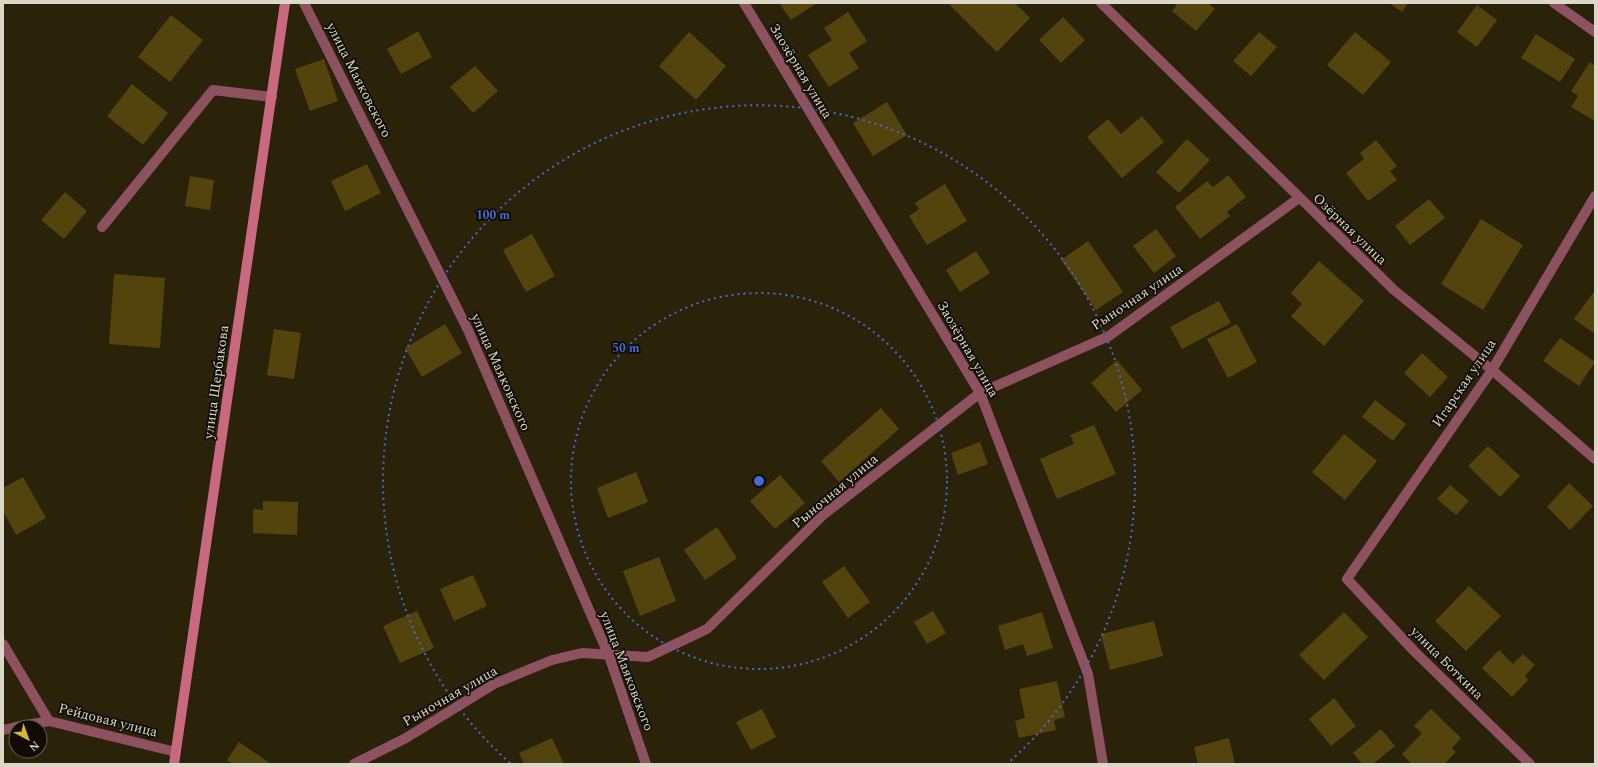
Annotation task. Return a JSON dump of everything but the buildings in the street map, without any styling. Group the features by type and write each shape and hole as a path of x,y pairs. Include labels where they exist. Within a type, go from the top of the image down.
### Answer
{"street":[{"name":"улица Щербакова","path":"174,764 285,3"},
{"name":"улица Маяковского","path":"304,3 468,330 609,656 646,764"},
{"name":"Заозёрная улица","path":"744,3 980,393 1088,674 1103,764"},
{"name":"Озёрная улица","path":"1101,3 1394,290 1492,370 1595,459"},
{"path":"1554,3 1595,32"},
{"path":"102,227 213,90 272,97"},
{"name":"Игарская улица","path":"1347,579 1492,370 1595,196"},
{"name":"Рыночная улица","path":"354,764 406,738 494,684 552,660 582,653 609,656 648,657 707,629 822,515 980,393 1109,336 1299,198"},
{"name":"улица Боткина","path":"1347,579 1414,651 1530,764"},
{"name":"Рейдовая улица","path":"3,644 49,721 176,752"}]}
